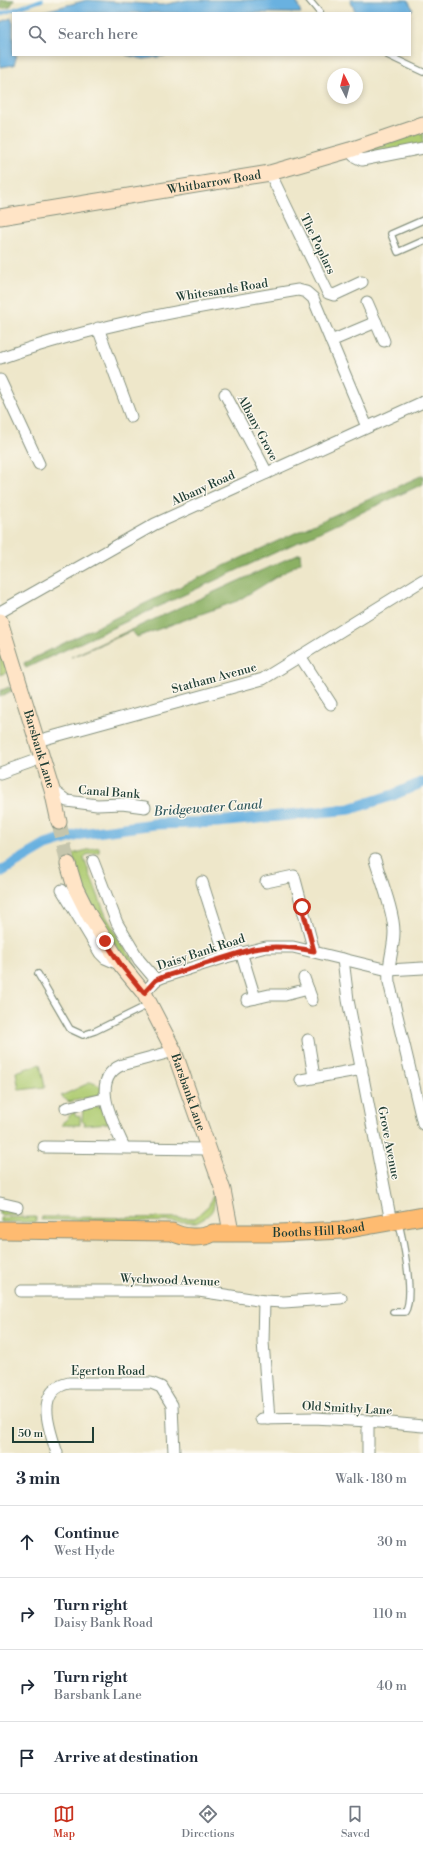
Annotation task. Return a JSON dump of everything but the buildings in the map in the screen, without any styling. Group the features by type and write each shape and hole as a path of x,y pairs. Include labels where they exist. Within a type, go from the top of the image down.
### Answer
{"main road":[{"name":"Booths Hill Road","path":"0,1230 172,1232 180,1227 205,1227 213,1233 279,1233 344,1230 423,1216"}],"street":[{"name":"Whitbarrow Road","path":"0,217 270,173 350,150 423,125"},
{"path":"350,150 354,156 362,160 423,148"},
{"name":"The Poplars","path":"270,173 328,293 334,295 362,282"},
{"name":"Whitesands Road","path":"0,358 44,343 98,328 177,310 298,290 306,292 313,298 367,427"},
{"path":"367,302 384,341"},
{"path":"331,341 376,322"},
{"path":"98,328 131,417"},
{"path":"0,380 39,464"},
{"name":"Albany Grove","path":"225,394 267,474"},
{"name":"Albany Road","path":"0,612 155,524 423,402"},
{"name":"Statham Avenue","path":"37,740 263,679 423,580"},
{"name":"Barsbank Lane","path":"0,621 52,790 59,822"},
{"path":"300,656 331,704"},
{"path":"0,773 42,758"},
{"name":"Canal Bank","path":"52,790 67,801 97,805 122,804 145,807"},
{"path":"375,860 390,907 394,932 388,970 393,1000 423,1124"},
{"path":"93,861 117,923 139,960 156,980"},
{"name":"Barsbank Lane","path":"68,864 75,887 89,915 121,965 147,999 174,1051 226,1198 231,1232"},
{"path":"266,882 294,876 314,951"},
{"path":"202,882 226,956"},
{"name":"Barsbank Lane","path":"62,890 100,953 105,958 121,965"},
{"name":"Daisy Bank Road","path":"147,999 156,980 226,956 266,947 293,946 388,970 423,968"},
{"path":"241,952 251,999 268,994 285,995 308,989"},
{"name":"Grove Avenue","path":"343,959 348,1000 395,1221"},
{"path":"304,978 312,1000"},
{"path":"308,1040 314,1077"},
{"path":"124,1147 104,1099 107,1076 115,1068 174,1051"},
{"path":"301,1080 362,1069"},
{"path":"66,1108 104,1099"},
{"path":"44,1147 209,1149"},
{"path":"0,1203 17,1207"},
{"name":"Wychwood Avenue","path":"21,1291 199,1291 264,1301 284,1302 341,1298"},
{"name":"Old Smithy Lane","path":"264,1301 263,1342 265,1419 314,1418 423,1426"},
{"name":"Egerton Road","path":"57,1453 51,1435 46,1408 49,1395 58,1385 69,1383 151,1384 161,1387 172,1405 174,1453"},
{"path":"368,1421 368,1453"}],"lane":[{"path":"309,0 319,12"},
{"path":"389,56 423,72"},
{"path":"423,220 391,234 398,252 423,242"},
{"path":"38,974 70,1029 82,1035 95,1031 147,999"},
{"path":"393,1312 405,1312 410,1298 404,1246 395,1221"}],"green space":[{"path":"0,0 14,0 10,7 0,9"},
{"path":"423,125 423,148 354,156"},
{"path":"423,475 423,484 26,668 24,663 172,590"},
{"path":"300,553 301,562 237,601 137,637 132,631 71,657"},
{"path":"0,642 11,670 0,675"},
{"path":"9,687 13,690 0,697 0,691"},
{"path":"99,847 99,852 86,855 84,859 106,916 138,968 139,974 137,975 110,938 86,895 72,854"},
{"path":"40,1064 45,1087 19,1090 16,1072"},
{"path":"91,1082 100,1086 102,1089 100,1095 69,1102 61,1096"},
{"path":"99,1106 104,1109 109,1123 84,1125 85,1122 82,1121 83,1109"},
{"path":"74,1111 75,1115 80,1116 80,1125 62,1125 63,1122"},
{"path":"214,1193 214,1204 211,1212 206,1217 196,1222 41,1220 42,1217 195,1218 209,1205"},
{"path":"0,1208 2,1208 22,1214 0,1215"},
{"path":"36,1217 36,1222 0,1222 0,1218"}],"water":[{"path":"87,0 162,5 188,0 296,0 301,12 41,12"},
{"path":"350,0 408,0 413,9 410,12 356,12"},
{"path":"11,18 12,20 12,56 17,56 14,65 0,67 0,22"},
{"path":"130,56 164,56 144,59"}],"waterway":[{"path":"0,14 42,0"},
{"name":"Bridgewater Canal","path":"0,872 46,845 81,834 154,824 217,822 350,809 393,795 423,782"}],"tunnel":[{"path":"59,822 68,864"}],"route":[{"path":"105,941 121,965 144,993 156,980 163,977 226,956 253,949 293,946 314,951 302,907"}]}
